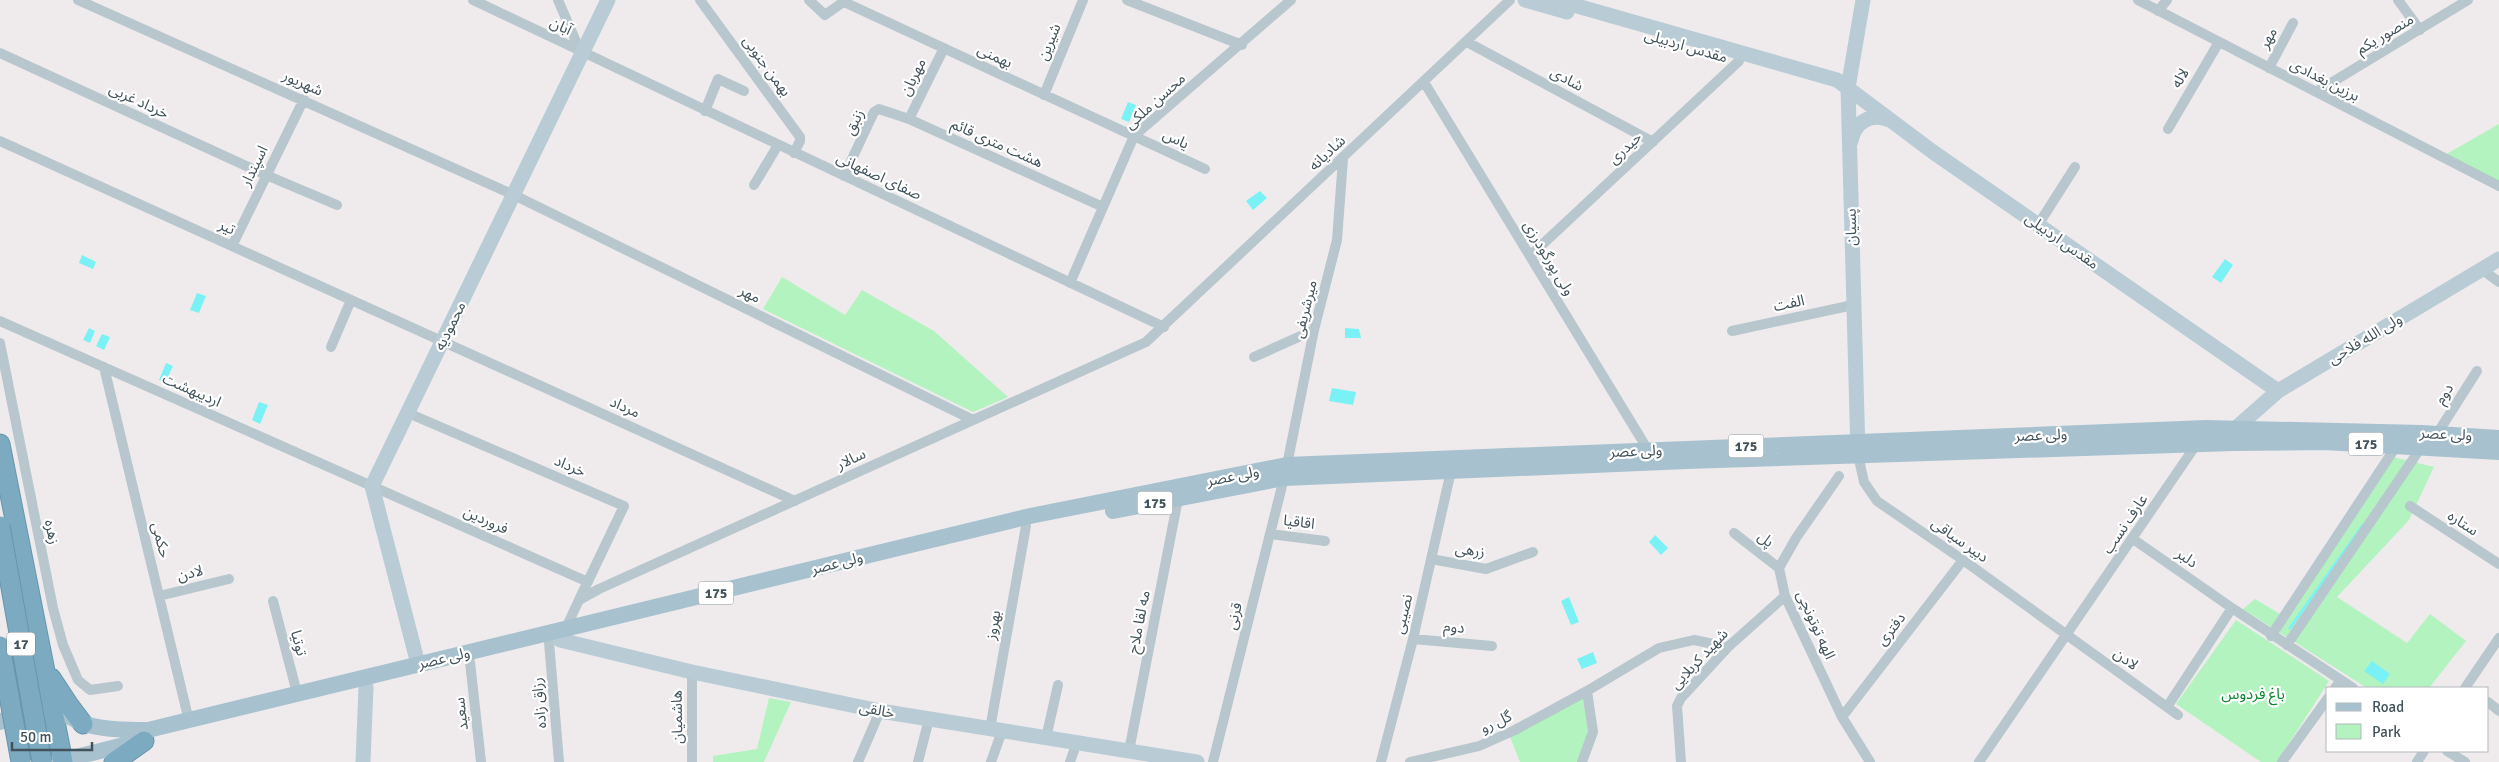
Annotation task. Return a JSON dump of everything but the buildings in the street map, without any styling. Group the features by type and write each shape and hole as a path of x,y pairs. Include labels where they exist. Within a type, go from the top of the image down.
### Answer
{"highway":[{"path":"0,444 45,666 61,761"},
{"name":"17","path":"0,526 42,762"},
{"path":"0,658 14,657 24,653 38,638"},
{"name":"17","path":"0,646 22,762"},
{"path":"45,666 58,689 84,724"},
{"path":"114,762 146,735"}],"main road":[{"name":"ولی عصر","path":"0,722 23,712 41,708 52,710 84,724 146,735 366,687 470,662 558,637 1030,516 1285,471 1648,450 2206,428 2235,435 2499,452"},
{"name":"ولی عصر","path":"61,761 189,721 418,664 558,637 1026,526 1178,499 1285,471 1451,471 2197,444 2235,435 2437,434 2499,438"}],"street":[{"name":"شهریور","path":"78,0 514,195"},
{"name":"آبان","path":"473,0 581,53"},
{"path":"558,0 581,53"},
{"name":"محمودیه","path":"372,486 608,0"},
{"name":"بهمن جنوبی","path":"700,0 800,136 800,141 794,153"},
{"path":"809,0 825,15 845,1"},
{"name":"شیرین","path":"1044,95 1083,0"},
{"path":"1127,0 1242,45"},
{"name":"محسن ملکی","path":"1070,283 1134,136 1242,45 1291,0"},
{"name":"شادیانه","path":"1164,327 1510,0"},
{"name":"مقدس اردبیلی","path":"1525,0 1741,57 1837,80 2038,225 2278,391"},
{"name":"مقدس اردبیلی","path":"1556,0 1741,57"},
{"name":"پسیان","path":"1858,455 1848,88 1863,0"},
{"name":"برزین بغدادی","path":"2138,0 2499,186"},
{"path":"2158,11 2166,0"},
{"path":"2398,0 2420,30"},
{"name":"منصور یکم","path":"2316,92 2468,0"},
{"name":"بهمنی","path":"845,1 1134,136"},
{"name":"مهر","path":"2269,68 2293,23"},
{"name":"شادی","path":"1467,42 1653,142"},
{"name":"لاله","path":"2168,129 2219,42"},
{"name":"مهربان","path":"909,119 944,48"},
{"name":"خرداد غربی","path":"0,53 266,175 337,205"},
{"name":"صفای اصفهانی","path":"581,53 1164,327"},
{"name":"حیدری","path":"1530,256 1741,57"},
{"path":"705,111 718,79 744,91"},
{"name":"ولی پورگودرزی","path":"1424,82 1648,450"},
{"name":"اسپندار","path":"232,246 304,100"},
{"name":"هشت متری قائم","path":"878,109 909,119 1103,207"},
{"name":"زنبق","path":"844,176 874,112 878,109"},
{"path":"1849,150 1855,129 1863,121 1878,117 1893,122"},
{"name":"یاس","path":"1134,136 1205,169"},
{"name":"تیر","path":"0,141 442,341"},
{"path":"754,185 778,146"},
{"name":"میرشریفی","path":"1285,471 1314,330 1337,240 1343,159"},
{"path":"2038,225 2075,167"},
{"name":"مهر","path":"514,195 972,420"},
{"name":"ولی‌ الله فلاحی","path":"2235,435 2278,391 2499,259"},
{"path":"2481,269 2499,282"},
{"path":"332,348 351,300"},
{"name":"الفت","path":"1732,331 1853,304"},
{"name":"اردیبهشت","path":"0,321 372,486"},
{"name":"سالار","path":"579,600 1146,342 1164,327"},
{"path":"1254,357 1314,330"},
{"name":"مرداد","path":"442,341 795,501"},
{"name":"زهره","path":"0,343 44,571 63,645 78,680 90,690 118,686"},
{"name":"حکمی","path":"104,367 189,721"},
{"name":"دوم","path":"2437,434 2477,371"},
{"name":"خرداد","path":"408,413 624,506 579,600"},
{"name":"عارف نسب","path":"1979,762 2134,539 2206,428"},
{"path":"2272,636 2397,445"},
{"path":"2287,645 2422,446"},
{"name":"دبیر سیاقی","path":"1858,455 1864,482 1876,501 1963,560 2067,635"},
{"name":"قرنی","path":"1213,762 1285,471"},
{"name":"نصیبی","path":"1381,762 1413,639 1451,471"},
{"path":"1779,568 1796,538 1839,476"},
{"path":"372,486 418,664"},
{"name":"فروردین","path":"372,486 588,582"},
{"name":"مه لقا ملاح","path":"1129,751 1178,499"},
{"name":"ستاره","path":"2410,506 2499,564"},
{"name":"بهروز","path":"991,762 1026,526"},
{"name":"پل","path":"1734,533 1779,568"},
{"name":"اقاقیا","path":"1270,534 1325,540"},
{"name":"دلبر","path":"2134,539 2287,645 2338,684"},
{"name":"زرهی","path":"1431,559 1486,568 1533,552"},
{"name":"دفتری","path":"1842,717 1963,560"},
{"name":"الهه توتونچی","path":"1779,568 1785,596 1842,717 1869,762"},
{"name":"لادن","path":"159,596 229,579"},
{"name":"شهید کربلایی","path":"1681,762 1677,706 1681,698 1728,647 1785,596"},
{"path":"558,637 579,600"},
{"name":"توتیا","path":"273,601 297,693"},
{"path":"2167,707 2232,608"},
{"name":"لادن","path":"2067,635 2178,715"},
{"name":"خالقی","path":"558,637 692,672 880,711 1197,762"},
{"name":"رزاق زاده","path":"558,637 559,762"},
{"path":"2468,687 2499,638"},
{"name":"دوم","path":"1413,639 1492,646"},
{"name":"گل رو","path":"1410,762 1479,746 1515,730 1587,691 1659,648 1674,643 1694,640 1728,647"},
{"name":"سعید","path":"470,662 482,762"},
{"name":"هاشمیان","path":"692,672 692,762"},
{"path":"1046,738 1058,685"},
{"path":"363,762 366,687"},
{"path":"1582,762 1593,732 1587,691"},
{"path":"2282,762 2326,701"},
{"path":"2489,703 2499,711"},
{"path":"858,762 880,711"},
{"path":"918,762 928,719"},
{"path":"1070,762 1077,742"},
{"path":"2449,752 2465,762"}],"green space":[{"path":"2499,124 2499,184 2443,156"},
{"path":"782,277 845,315 862,290 934,331 1008,397 973,412 763,309"},
{"path":"2389,456 2434,467 2409,520 2337,597 2407,643 2430,614 2466,641 2430,687 2365,687 2243,609 2255,599 2280,614"},
{"name":"باغ فردوس","path":"2236,620 2329,681 2277,762 2261,762 2176,704"},
{"path":"769,698 791,702 764,762 713,762 713,756 757,749"},
{"path":"1583,698 1588,732 1578,762 1520,762 1510,737"}],"water":[{"path":"1128,102 1136,105 1129,122 1121,119"},
{"path":"1260,191 1267,198 1253,210 1246,201"},
{"path":"82,255 96,262 93,269 79,263"},
{"path":"2225,259 2233,265 2221,283 2212,277"},
{"path":"197,293 206,296 199,313 190,310"},
{"path":"89,328 95,331 90,343 83,340"},
{"path":"1345,328 1359,329 1361,338 1345,338"},
{"path":"102,334 110,337 104,350 96,346"},
{"path":"166,363 173,366 165,383 159,380"},
{"path":"1332,388 1356,392 1353,405 1329,401"},
{"path":"259,402 268,405 260,424 252,420"},
{"path":"1655,535 1668,548 1661,555 1649,542"},
{"path":"1569,597 1579,622 1571,625 1561,601"},
{"path":"1593,652 1597,663 1582,669 1577,659"},
{"path":"2372,661 2390,674 2383,684 2364,671"}],"waterway":[{"path":"2290,628 2363,525"}]}
